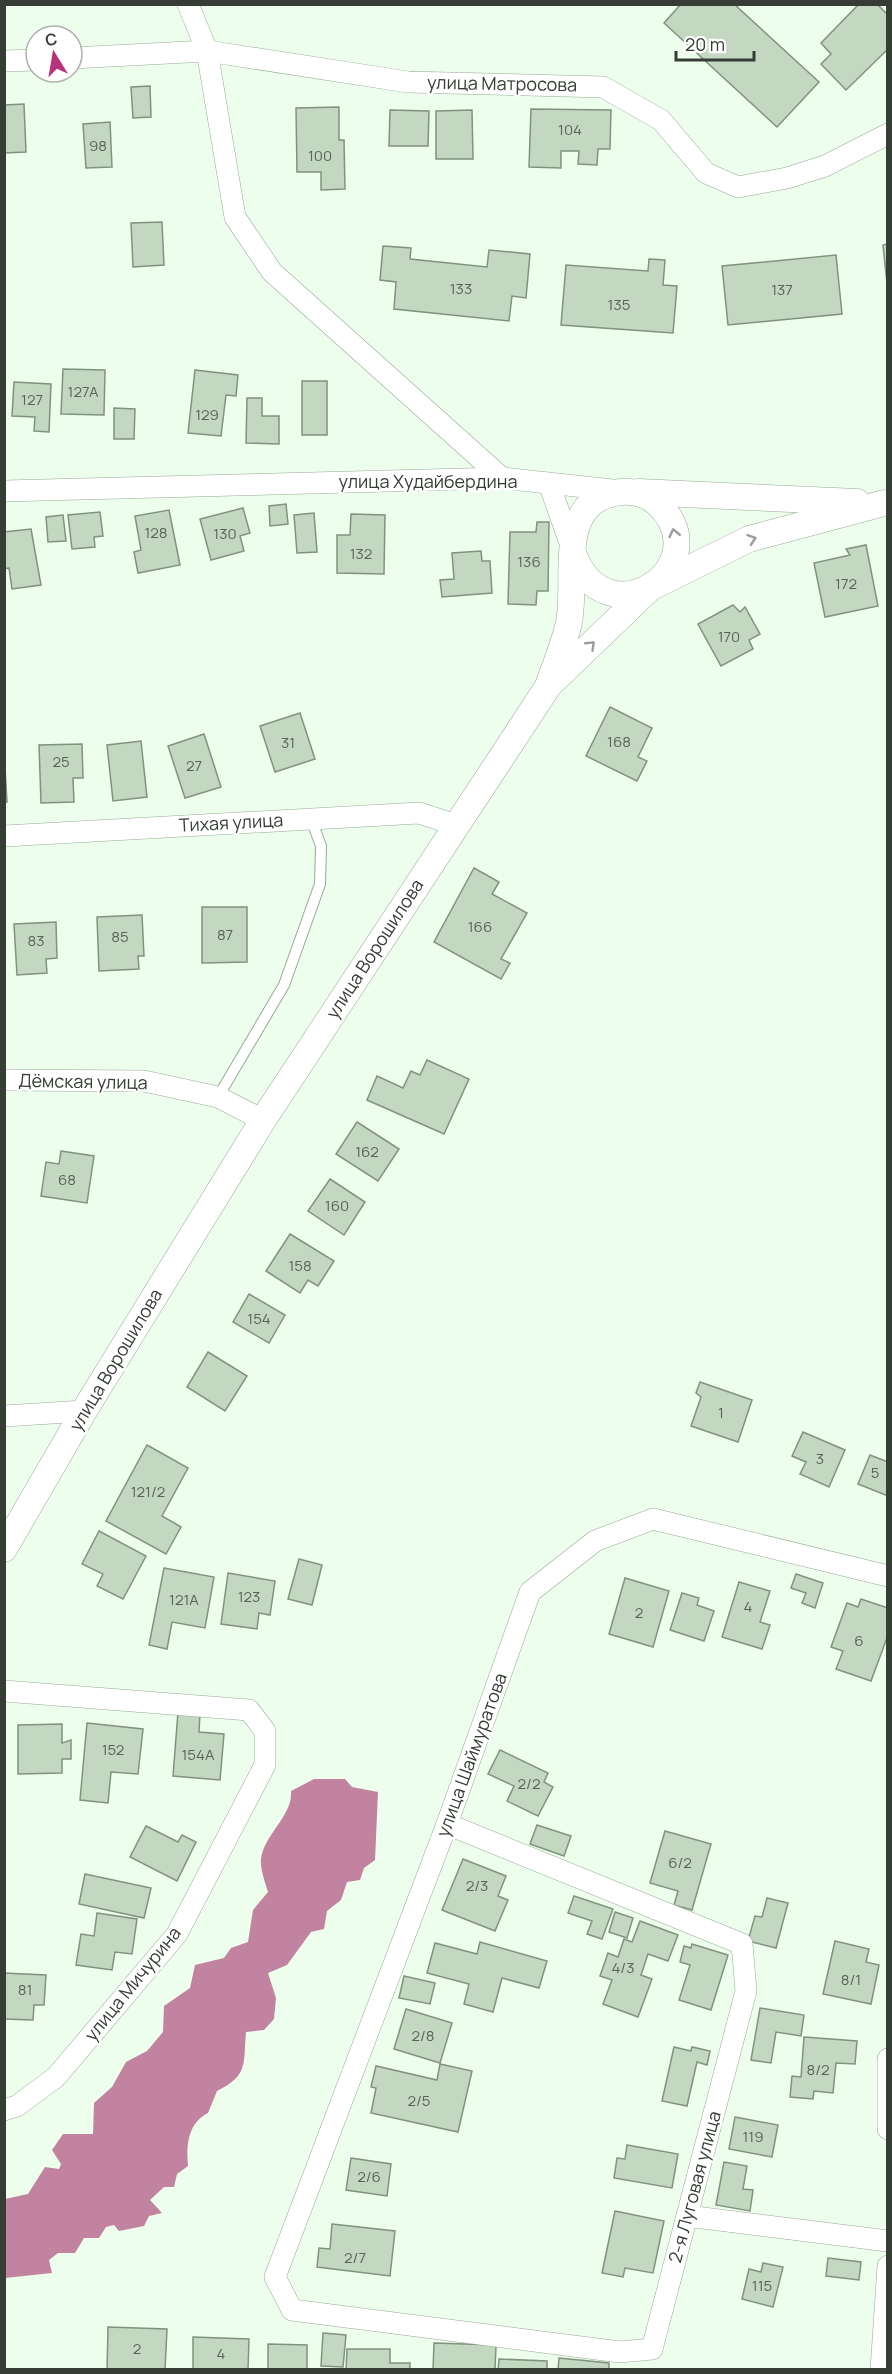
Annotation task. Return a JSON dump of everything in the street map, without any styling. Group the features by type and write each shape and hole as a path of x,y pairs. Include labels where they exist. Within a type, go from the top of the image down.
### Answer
{"street":[{"path":"188,4 207,51 235,217 272,272 502,478"},
{"name":"улица Матросова","path":"84,57 207,51 408,82 603,87 661,120 706,173 738,187 787,178 825,166 888,134"},
{"path":"4,61 24,60"},
{"name":"улица Худайбердина","path":"4,491 502,478 622,491 886,503"},
{"path":"549,484 573,553 584,575 603,591 618,595 635,594 650,588 664,578 673,562 676,546 674,529 667,513 655,501 639,493 622,491 604,495 590,505 579,518 573,536 573,553 569,621 549,685"},
{"name":"улица Ворошилова","path":"4,1549 84,1411 263,1120 549,685 650,588 748,539 886,503"},
{"name":"Тихая улица","path":"4,836 419,813 456,825"},
{"name":"Дёмская улица","path":"4,1080 144,1081 218,1097 263,1120"},
{"path":"4,1416 84,1411"},
{"name":"улица Шаймуратова","path":"275,2277 447,1824 530,1592 595,1541 653,1520 888,1576"},
{"name":"улица Мичурина","path":"4,1691 249,1710 266,1731 265,1764 177,1934 56,2077 17,2106 4,2110"},
{"name":"2-я Луговая улица","path":"275,2277 292,2310 620,2352 652,2349 746,1991 742,1944 447,1824"},
{"path":"888,2059 888,2129"},
{"path":"687,2216 888,2241"},
{"path":"881,2370 888,2266"}],"lane":[{"path":"218,1097 284,985 320,884 321,846 311,819"}],"shaded area":[{"path":"314,1779 345,1779 352,1787 378,1792 375,1860 364,1868 360,1880 347,1882 341,1900 327,1911 324,1929 311,1932 287,1965 268,1973 276,1998 274,2019 264,2030 246,2032 244,2061 239,2074 235,2080 217,2091 208,2113 201,2117 192,2129 187,2150 188,2166 177,2174 174,2187 164,2187 150,2200 162,2213 149,2216 144,2226 119,2231 114,2225 106,2227 99,2238 84,2238 75,2253 58,2253 49,2260 52,2273 5,2278 5,2199 28,2194 45,2167 59,2169 61,2164 52,2150 63,2134 93,2134 94,2103 112,2087 126,2062 147,2051 163,2032 164,2006 190,1988 195,1965 224,1958 231,1948 248,1942 253,1910 268,1892 261,1867 263,1850 288,1809 291,1791"}],"building":[{"path":"681,4 734,4 819,82 777,127 664,23"},
{"path":"859,4 877,4 888,15 888,49 846,90 821,64 831,54 821,43"},
{"path":"150,86 151,117 133,118 131,87"},
{"path":"24,104 26,152 4,153 4,105"},
{"path":"339,107 339,140 344,140 345,189 321,190 321,172 297,172 296,108"},
{"path":"531,109 611,110 610,149 598,149 597,165 578,164 579,151 561,151 561,168 529,167"},
{"path":"390,110 429,111 428,146 389,146"},
{"path":"472,110 473,159 436,159 436,111"},
{"path":"110,122 112,167 86,168 83,124"},
{"path":"162,222 164,265 133,267 131,223"},
{"path":"888,244 888,293 883,245"},
{"path":"383,246 411,248 410,259 487,267 489,250 530,254 526,298 512,296 509,321 394,309 396,282 380,280"},
{"path":"836,255 842,314 728,325 722,266"},
{"path":"649,259 665,260 663,285 677,286 673,333 561,325 566,265 648,271"},
{"path":"63,369 105,370 104,415 61,414"},
{"path":"195,370 238,375 236,396 226,395 221,436 188,433"},
{"path":"302,381 327,381 327,435 302,435"},
{"path":"14,382 51,384 49,432 34,431 35,417 12,416"},
{"path":"247,398 262,398 262,416 279,416 279,444 246,443"},
{"path":"114,408 135,409 134,439 114,439"},
{"path":"286,504 288,524 270,526 269,506"},
{"path":"243,508 250,533 240,536 244,551 211,560 200,519"},
{"path":"169,510 180,565 138,573 134,552 141,550 135,516"},
{"path":"100,512 103,536 94,537 95,547 72,549 68,515"},
{"path":"314,513 317,552 297,553 294,515"},
{"path":"351,514 385,515 384,574 337,573 337,535 350,535"},
{"path":"63,515 66,541 48,542 46,517"},
{"path":"537,522 549,522 548,591 537,591 536,605 508,604 510,532 536,532"},
{"path":"31,529 41,585 12,589 9,568 4,569 4,532"},
{"path":"866,545 878,606 825,617 814,563 850,555 846,549"},
{"path":"481,551 482,561 490,561 492,593 442,597 440,580 454,579 452,553"},
{"path":"733,605 740,612 745,607 760,634 749,640 753,649 721,666 698,624"},
{"path":"610,707 652,728 638,757 647,761 637,781 586,756"},
{"path":"300,713 315,759 275,772 260,726"},
{"path":"204,734 221,787 185,798 168,746"},
{"path":"141,741 147,797 113,801 107,745"},
{"path":"82,744 83,778 73,778 74,802 41,803 39,745"},
{"path":"4,751 7,802 4,802"},
{"path":"474,868 499,882 492,894 527,913 501,959 510,963 501,979 434,942"},
{"path":"202,907 247,907 247,962 202,963"},
{"path":"142,915 144,956 138,956 139,969 99,971 97,917"},
{"path":"56,922 57,958 46,959 47,973 17,975 14,924"},
{"path":"427,1060 469,1079 444,1134 367,1100 377,1076 403,1088 411,1071 420,1075"},
{"path":"357,1122 399,1149 378,1181 336,1154"},
{"path":"61,1151 94,1156 87,1203 41,1196 46,1162 59,1164"},
{"path":"330,1179 365,1202 344,1235 308,1211"},
{"path":"290,1234 334,1261 318,1286 308,1280 300,1293 266,1271"},
{"path":"249,1294 285,1315 269,1343 233,1322"},
{"path":"208,1352 247,1376 225,1411 187,1387"},
{"path":"700,1382 752,1400 738,1442 691,1426 701,1397 696,1393"},
{"path":"803,1432 845,1450 829,1487 800,1474 806,1462 792,1456"},
{"path":"147,1445 188,1468 162,1516 181,1527 166,1554 106,1521"},
{"path":"870,1455 888,1462 888,1496 858,1484"},
{"path":"99,1531 146,1556 123,1599 97,1586 103,1574 82,1564"},
{"path":"299,1559 322,1565 312,1605 288,1599"},
{"path":"164,1568 214,1577 205,1628 172,1622 167,1649 149,1645"},
{"path":"228,1573 275,1581 270,1615 259,1613 257,1629 221,1624"},
{"path":"796,1574 823,1583 815,1608 802,1603 806,1593 791,1588"},
{"path":"625,1578 669,1591 653,1647 609,1634"},
{"path":"739,1582 770,1591 760,1622 770,1625 762,1649 722,1637"},
{"path":"682,1593 699,1598 697,1605 714,1611 704,1641 670,1630"},
{"path":"861,1599 888,1608 888,1635 871,1681 836,1669 843,1651 831,1647 847,1603 858,1607"},
{"path":"178,1712 200,1714 199,1732 224,1734 220,1780 173,1776"},
{"path":"87,1723 143,1729 138,1774 111,1772 108,1803 80,1800"},
{"path":"62,1724 62,1743 71,1740 71,1759 62,1759 62,1773 18,1774 18,1725"},
{"path":"500,1750 548,1773 544,1782 553,1787 538,1816 507,1801 514,1786 488,1774"},
{"path":"537,1825 571,1836 564,1856 530,1844"},
{"path":"146,1826 178,1842 182,1835 196,1842 177,1881 130,1857"},
{"path":"665,1831 711,1844 692,1910 674,1905 678,1891 650,1883"},
{"path":"463,1859 506,1876 498,1896 508,1900 495,1931 442,1910"},
{"path":"85,1874 151,1888 144,1918 79,1904"},
{"path":"574,1896 613,1909 602,1939 587,1934 592,1921 568,1913"},
{"path":"767,1898 788,1903 776,1948 748,1941 755,1916 762,1917"},
{"path":"615,1912 633,1918 627,1938 609,1932"},
{"path":"97,1913 137,1919 132,1954 115,1952 112,1970 76,1965 81,1934 94,1936"},
{"path":"640,1921 678,1935 668,1961 648,1954 641,1975 652,1979 638,2017 603,2004 612,1980 600,1976 608,1953 618,1957 624,1939 632,1942"},
{"path":"835,1941 869,1949 866,1962 879,1965 871,2004 823,1994"},
{"path":"480,1942 547,1961 539,1988 502,1978 493,2012 464,2004 469,1984 427,1973 435,1943 477,1954"},
{"path":"692,1944 728,1955 711,2010 679,2000 690,1965 680,1962 684,1946 691,1948"},
{"path":"4,1973 46,1975 44,2005 34,2005 33,2020 4,2019"},
{"path":"404,1976 435,1983 430,2004 399,1998"},
{"path":"760,2008 804,2015 801,2036 776,2032 771,2063 751,2060"},
{"path":"406,2009 452,2023 440,2063 394,2049"},
{"path":"804,2037 857,2041 855,2064 836,2063 833,2093 814,2091 813,2099 790,2097 792,2076 801,2077"},
{"path":"674,2047 691,2051 692,2047 710,2051 707,2065 697,2062 687,2106 662,2101"},
{"path":"440,2064 472,2071 458,2132 371,2113 376,2088 371,2087 376,2066 437,2080"},
{"path":"735,2117 778,2125 772,2157 729,2149"},
{"path":"627,2145 678,2154 672,2188 614,2178 617,2158 625,2159"},
{"path":"351,2158 391,2164 387,2196 346,2190"},
{"path":"724,2162 747,2166 743,2189 753,2190 750,2211 716,2205"},
{"path":"615,2211 664,2221 653,2273 625,2268 623,2277 602,2273"},
{"path":"332,2224 395,2231 390,2276 317,2267 319,2248 330,2249"},
{"path":"828,2258 861,2262 859,2280 826,2276"},
{"path":"763,2263 783,2267 773,2307 742,2299 749,2269 761,2272"},
{"path":"108,2327 167,2329 165,2370 107,2370"},
{"path":"323,2333 346,2335 343,2367 321,2366"},
{"path":"193,2337 249,2339 248,2370 193,2370"},
{"path":"434,2343 496,2345 495,2370 433,2370"},
{"path":"268,2344 307,2345 307,2370 268,2370"},
{"path":"347,2349 390,2349 390,2363 410,2363 410,2370 346,2370"},
{"path":"559,2358 609,2363 609,2370 558,2370"},
{"path":"499,2359 547,2361 547,2370 498,2370"}]}
